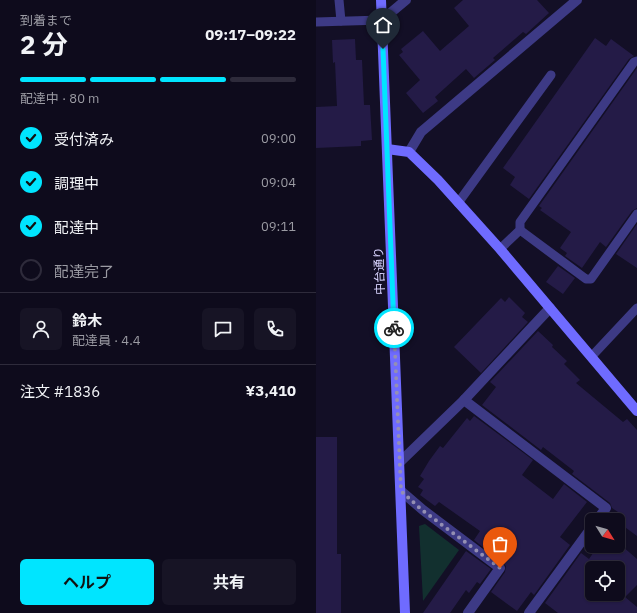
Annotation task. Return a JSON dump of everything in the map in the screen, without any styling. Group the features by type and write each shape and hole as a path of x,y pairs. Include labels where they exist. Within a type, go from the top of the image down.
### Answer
{"street":[{"name":"中台通り","path":"381,0 405,613"},
{"path":"382,20 406,0"},
{"path":"409,152 421,132 577,0"},
{"path":"387,149 409,152 458,203 500,249 637,411"},
{"path":"400,462 464,400 550,308"},
{"path":"464,400 606,508 602,513"},
{"path":"401,491 422,510 500,568 468,613"},
{"path":"529,613 585,537"}],"lane":[{"path":"339,0 341,21"},
{"path":"316,22 382,20"},
{"path":"500,249 520,230 520,222 634,62 637,61"},
{"path":"458,203 551,75"},
{"path":"520,230 586,279 591,279 637,214"},
{"path":"592,356 637,308"}],"green space":[{"path":"425,524 459,550 423,601 419,526"}],"building":[{"path":"463,0 537,0 549,13 526,34 523,32 493,58 495,60 474,78 466,69 435,97 438,101 423,113 406,93 420,80 399,55 403,52 401,49 423,31 440,51 469,26 454,8"},
{"path":"595,38 606,46 611,39 634,56 629,59 529,199 510,185 515,177 503,168"},
{"path":"355,39 356,60 362,60 364,105 370,105 372,140 361,141 361,146 316,148 316,107 337,106 335,62 333,63 332,40"},
{"path":"637,68 637,208 632,211 606,247 600,242 582,268 565,256 567,253 560,248 571,232 540,210 542,208 539,206"},
{"path":"637,224 637,268 616,254"},
{"path":"558,266 575,278 563,294 546,282"},
{"path":"509,297 525,313 522,317 528,322 481,373 454,347 501,298 505,302"},
{"path":"538,331 567,361 564,364 580,380 576,383 623,422 627,419 637,430 637,536 625,527 625,513 618,513 612,508 610,503 572,474 574,471 543,447 541,450 482,405 496,387 490,382"},
{"path":"474,416 533,460 522,475 553,499 564,484 587,502 560,537 570,545 534,595 531,592 517,611 491,592 505,572 506,566 474,540 480,531 439,502 435,506 420,495 423,490 418,487 424,479 420,476 440,446 443,448 467,418 470,421"},
{"path":"316,437 337,437 337,554 341,554 341,613 316,613"},
{"path":"625,549 637,559 637,585 625,597 637,607 637,613 558,613 545,603 581,553 589,559 593,553 625,553"},
{"path":"466,551 491,569 480,584 477,582 469,593 466,590 450,613 423,613"}],"way so far":[{"path":"394,328 401,491 422,510 500,568"}],"route":[{"path":"383,49 394,328"}]}
